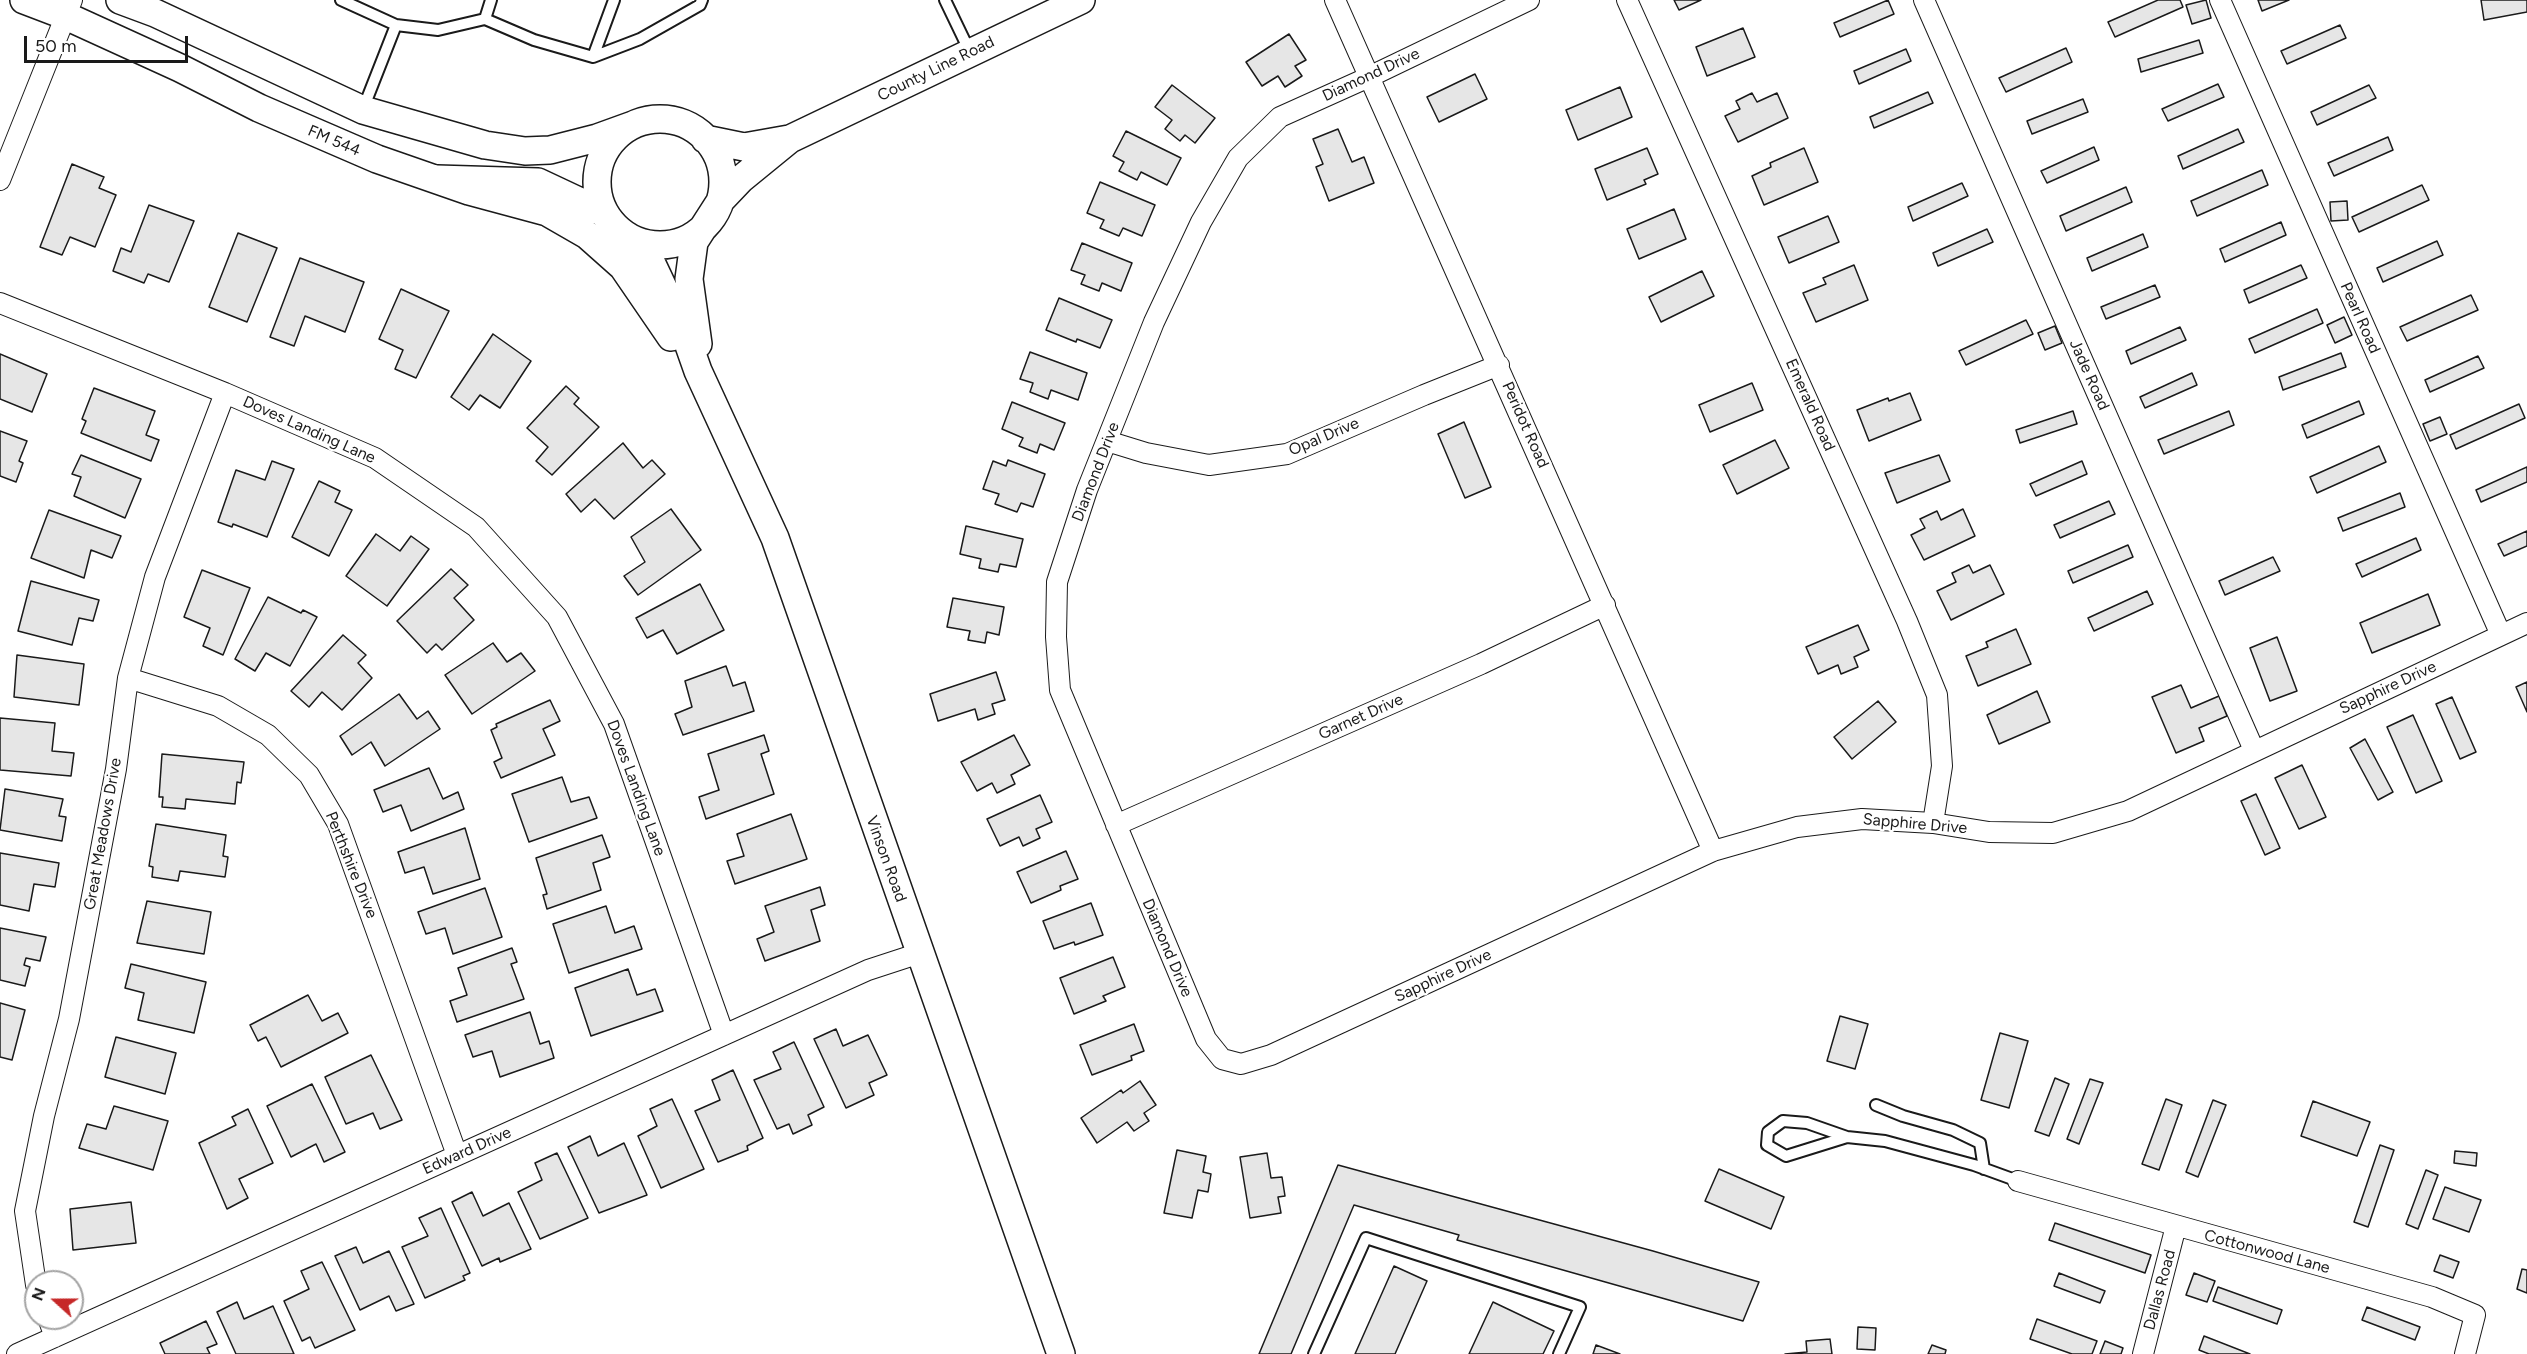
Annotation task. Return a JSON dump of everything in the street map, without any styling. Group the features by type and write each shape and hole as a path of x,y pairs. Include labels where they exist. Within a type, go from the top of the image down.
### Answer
{"main road":[{"name":"FM 544","path":"24,0 69,8 259,108 377,159 469,191 547,212 587,235 623,267 637,284 675,346 698,371"},
{"path":"120,0 155,13 363,110 485,145 525,151 550,150 571,146 651,119 671,120 691,126 705,138 718,156 722,169 721,200"},
{"name":"County Line Road","path":"790,139 1082,0"},
{"path":"633,125 615,137 600,160 596,186 604,213 613,226 640,248 650,260 685,334 698,371"},
{"path":"705,138 744,147 790,139"},
{"path":"628,237 651,245 663,246 698,233 706,225 721,200 741,179 790,139"},
{"path":"437,179 538,182 604,213"},
{"path":"698,233 691,258 689,279 698,334 698,371"},
{"name":"Vinson Road","path":"698,371 776,538 1061,1354"}],"street":[{"name":"Peridot Road","path":"1335,0 1713,851"},
{"name":"Diamond Drive","path":"1271,1055 1241,1064 1222,1059 1206,1039 1060,690 1056,637 1057,582 1087,490 1154,322 1201,222 1238,158 1280,117 1529,0"},
{"name":"Emerald Road","path":"1627,0 1903,610 1937,694 1942,766 1932,823"},
{"name":"Jade Road","path":"1924,0 2254,750"},
{"name":"Pearl Road","path":"2220,0 2501,635"},
{"path":"0,180 69,8"},
{"name":"Doves Landing Lane","path":"0,303 225,393 375,458 476,527 557,617 614,724 724,1035"},
{"name":"Opal Drive","path":"1107,441 1146,453 1209,465 1287,454 1424,395 1499,366"},
{"name":"Great Meadows Drive","path":"34,1270 25,1211 44,1116 69,1019 116,769 128,678 155,577 225,393"},
{"name":"Garnet Drive","path":"1116,825 1471,669 1605,605"},
{"name":"Sapphire Drive","path":"1271,1055 1713,851 1797,827 1862,819 1932,823 1989,832 2053,833 2128,810 2527,623"},
{"name":"Perthshire Drive","path":"128,678 218,706 268,735 309,775 338,824 457,1155"},
{"name":"Edward Drive","path":"84,1313 457,1155 868,970 920,953"},
{"name":"Cottonwood Lane","path":"2018,1181 2432,1297 2475,1315 2465,1354"},
{"name":"Dallas Road","path":"2143,1354 2176,1227"},
{"name":"Edward Drive","path":"17,1354 48,1330"}],"lane":[{"path":"341,0 396,25 438,30 485,19 534,40 593,57 640,39 700,5 702,0"},
{"path":"485,19 491,0"},
{"path":"593,57 614,0"},
{"path":"945,0 970,52"},
{"path":"363,110 396,25"},
{"path":"1876,1106 1953,1130 1980,1143 1984,1169"},
{"path":"1847,1137 1786,1156 1767,1145 1768,1132 1783,1121 1807,1123 1847,1137 1885,1141 2018,1181"},
{"path":"1314,1354 1366,1238 1580,1308 1559,1354"}],"building":[{"path":"1674,0 1701,0 1679,10"},
{"path":"1888,0 1894,14 1840,37 1834,23"},
{"path":"2158,0 2180,0 2183,7 2115,37 2108,22"},
{"path":"2206,0 2211,18 2192,24 2186,5"},
{"path":"2258,0 2289,0 2262,11"},
{"path":"2481,0 2527,0 2527,12 2484,20"},
{"path":"2340,25 2346,38 2287,64 2281,51"},
{"path":"1743,28 1755,57 1707,76 1696,47"},
{"path":"1289,34 1306,60 1295,66 1302,76 1285,87 1278,76 1262,86 1246,62"},
{"path":"2199,40 2203,53 2141,72 2138,59"},
{"path":"2066,48 2072,62 2006,92 1999,78"},
{"path":"1906,49 1911,61 1859,84 1854,71"},
{"path":"1475,74 1487,99 1439,122 1427,97"},
{"path":"2218,84 2224,97 2168,121 2162,109"},
{"path":"1172,85 1215,118 1195,143 1185,135 1180,141 1165,129 1172,120 1155,107"},
{"path":"2369,85 2376,98 2317,125 2311,112"},
{"path":"1620,87 1632,117 1578,140 1566,110"},
{"path":"1928,92 1933,103 1874,128 1870,117"},
{"path":"1752,93 1757,102 1777,93 1788,118 1738,142 1725,116 1740,109 1736,101"},
{"path":"2083,99 2088,112 2032,134 2027,121"},
{"path":"1338,129 1352,162 1364,157 1374,183 1329,201 1316,167 1323,164 1313,139"},
{"path":"2238,129 2244,142 2183,169 2178,156"},
{"path":"1126,131 1181,158 1167,185 1141,172 1137,180 1119,171 1124,162 1113,156"},
{"path":"2388,137 2393,150 2334,176 2328,163"},
{"path":"2094,147 2099,160 2047,183 2041,171"},
{"path":"1647,148 1658,174 1644,180 1646,184 1607,200 1595,169"},
{"path":"1804,148 1818,182 1764,205 1752,176 1771,167 1770,163"},
{"path":"72,164 104,177 99,188 116,195 95,247 70,237 62,255 40,247"},
{"path":"2262,170 2268,185 2197,216 2191,201"},
{"path":"1100,182 1155,205 1142,236 1123,228 1119,236 1100,228 1104,220 1087,213"},
{"path":"1962,183 1968,196 1913,221 1908,207"},
{"path":"2422,185 2429,200 2359,232 2352,217"},
{"path":"2126,187 2132,202 2066,231 2060,216"},
{"path":"2347,201 2348,220 2331,221 2330,202"},
{"path":"149,205 194,221 169,282 148,274 144,283 113,271 121,248 131,252"},
{"path":"1674,209 1686,239 1639,259 1627,229"},
{"path":"1828,216 1839,242 1789,263 1778,237"},
{"path":"2281,222 2286,235 2225,262 2220,249"},
{"path":"1987,229 1993,242 1938,266 1933,253"},
{"path":"238,233 277,248 247,322 209,307"},
{"path":"2143,234 2148,247 2092,271 2087,258"},
{"path":"2437,241 2443,255 2383,282 2377,268"},
{"path":"1082,243 1132,263 1121,291 1102,283 1099,291 1081,284 1085,275 1071,270"},
{"path":"300,258 364,282 345,332 305,316 294,346 270,337"},
{"path":"1854,265 1868,300 1816,322 1803,293 1826,284 1823,278"},
{"path":"2301,265 2307,278 2249,303 2244,290"},
{"path":"1702,271 1714,296 1661,322 1649,297"},
{"path":"2155,285 2160,297 2106,319 2101,307"},
{"path":"401,289 449,311 416,378 395,369 403,350 379,339"},
{"path":"2471,295 2478,310 2407,341 2400,327"},
{"path":"1059,298 1112,320 1100,348 1077,339 1076,342 1046,330"},
{"path":"2317,309 2323,323 2255,353 2249,339"},
{"path":"2344,317 2352,335 2335,343 2327,325"},
{"path":"2026,320 2033,334 1966,365 1959,351"},
{"path":"2055,326 2062,343 2045,350 2038,333"},
{"path":"2180,327 2186,340 2131,364 2126,351"},
{"path":"493,334 531,361 500,408 480,395 469,410 451,397"},
{"path":"1030,352 1087,373 1078,400 1051,390 1048,399 1030,392 1033,383 1020,379"},
{"path":"2341,353 2346,367 2283,390 2279,377"},
{"path":"0,354 47,374 32,412 0,399"},
{"path":"2478,356 2484,368 2430,392 2425,380"},
{"path":"2192,373 2197,385 2145,408 2140,397"},
{"path":"1752,383 1763,410 1710,432 1699,405"},
{"path":"566,386 579,398 574,404 599,427 552,475 536,461 548,447 527,428"},
{"path":"94,388 155,411 146,435 159,440 151,461 81,433 86,421 82,419"},
{"path":"1910,393 1921,420 1869,441 1857,410 1888,398 1889,401"},
{"path":"2359,401 2364,414 2307,438 2302,425"},
{"path":"1012,402 1065,423 1054,450 1040,444 1037,453 1019,446 1023,438 1002,429"},
{"path":"2519,404 2525,418 2456,449 2450,435"},
{"path":"2073,411 2077,424 2020,443 2016,430"},
{"path":"2229,411 2234,425 2164,454 2158,440"},
{"path":"2440,417 2447,434 2430,441 2423,424"},
{"path":"1464,422 1491,487 1465,498 1438,434"},
{"path":"0,431 27,441 19,461 23,463 16,482 0,476"},
{"path":"1775,440 1789,468 1737,494 1723,465"},
{"path":"623,443 643,468 652,460 665,474 614,519 595,499 581,512 566,494"},
{"path":"2379,446 2386,462 2317,493 2310,477"},
{"path":"81,455 141,479 125,518 74,496 81,477 72,474"},
{"path":"1939,455 1950,481 1897,503 1885,473"},
{"path":"1008,460 1045,474 1033,507 1021,503 1017,512 995,504 999,494 983,489 993,461 1006,466"},
{"path":"272,461 294,469 267,537 233,524 232,527 218,522 236,470 265,480"},
{"path":"2082,461 2087,474 2036,496 2030,484"},
{"path":"2527,467 2527,482 2481,502 2476,490"},
{"path":"319,481 340,491 335,502 352,510 329,556 292,537"},
{"path":"2400,493 2405,507 2343,531 2338,518"},
{"path":"2109,501 2115,514 2060,538 2054,525"},
{"path":"671,509 701,550 638,595 624,576 645,562 631,537"},
{"path":"1963,509 1975,536 1924,560 1911,535 1925,528 1920,519 1937,511 1941,520"},
{"path":"49,510 121,536 112,558 91,550 84,578 31,558"},
{"path":"966,526 1023,539 1016,567 1000,564 998,572 979,568 981,559 960,554"},
{"path":"2527,531 2527,546 2504,556 2498,544"},
{"path":"376,534 400,551 411,536 429,549 387,606 346,576"},
{"path":"2416,538 2421,550 2362,577 2356,564"},
{"path":"2128,545 2133,557 2073,583 2068,571"},
{"path":"2273,557 2280,571 2225,595 2219,581"},
{"path":"1969,565 1973,573 1990,565 2004,594 1951,620 1937,591 1956,582 1952,573"},
{"path":"451,569 468,585 454,598 474,620 442,650 436,644 427,653 397,621"},
{"path":"202,570 250,588 223,655 203,646 210,628 184,617"},
{"path":"31,581 99,600 93,621 79,618 72,645 18,631"},
{"path":"700,584 724,630 677,654 663,630 647,638 636,618"},
{"path":"2147,591 2153,604 2094,631 2088,618"},
{"path":"2428,594 2440,625 2372,653 2360,623"},
{"path":"268,597 301,613 303,610 317,617 290,666 266,653 255,671 235,659"},
{"path":"953,598 1004,607 999,635 987,632 985,643 968,640 970,631 947,627"},
{"path":"1858,625 1869,650 1854,657 1858,667 1841,674 1838,665 1818,674 1806,647"},
{"path":"2016,629 2031,664 1978,686 1966,656 1988,647 1986,642"},
{"path":"343,635 366,655 358,663 372,678 342,710 322,692 309,707 291,691"},
{"path":"2277,637 2297,691 2270,701 2250,648"},
{"path":"493,643 507,662 521,653 535,671 472,714 445,675"},
{"path":"17,655 84,664 79,705 14,697"},
{"path":"726,666 733,686 745,682 754,711 683,735 675,714 692,707 685,681"},
{"path":"996,672 1005,700 992,704 995,714 978,720 975,709 938,721 930,694"},
{"path":"2527,682 2527,712 2516,687"},
{"path":"2181,685 2191,708 2219,696 2227,716 2199,728 2204,741 2176,753 2152,697"},
{"path":"2037,691 2050,722 1999,744 1987,715"},
{"path":"399,694 417,719 428,711 440,729 385,766 371,742 352,755 340,736"},
{"path":"2452,697 2476,752 2460,759 2436,704"},
{"path":"550,700 560,721 543,729 555,755 501,778 494,762 502,758 491,730 497,727 496,724"},
{"path":"1878,701 1896,722 1852,759 1834,737"},
{"path":"2413,715 2442,781 2416,793 2387,727"},
{"path":"0,718 55,723 52,751 74,753 71,776 0,770"},
{"path":"764,735 769,751 761,754 774,794 706,819 699,797 719,790 708,754"},
{"path":"1014,735 1030,765 1011,775 1015,784 997,793 992,783 977,791 961,762"},
{"path":"2365,739 2393,792 2378,800 2350,748"},
{"path":"162,754 244,762 241,783 237,782 235,804 186,799 185,809 162,807 163,797 159,797"},
{"path":"2302,765 2326,817 2299,829 2275,778"},
{"path":"429,768 443,799 458,792 464,809 411,831 401,805 383,812 374,790"},
{"path":"562,777 571,802 589,797 597,818 529,842 512,794"},
{"path":"5,789 63,799 59,816 66,817 62,841 0,830"},
{"path":"2256,794 2280,848 2265,855 2241,801"},
{"path":"1040,795 1052,822 1036,829 1040,838 1023,846 1019,837 1000,846 987,819"},
{"path":"791,814 807,859 735,884 727,861 744,856 737,834"},
{"path":"156,824 226,835 223,856 228,857 225,877 180,871 178,881 152,877 153,867 149,866"},
{"path":"465,828 480,879 433,894 424,867 405,873 398,852"},
{"path":"602,835 610,857 593,863 601,890 547,909 543,895 547,894 536,858"},
{"path":"1066,851 1078,879 1060,886 1061,890 1031,903 1017,872"},
{"path":"0,853 59,863 55,887 34,884 29,911 0,905"},
{"path":"820,887 825,905 811,910 820,941 765,961 757,939 774,932 765,906"},
{"path":"485,888 502,937 453,954 445,928 426,934 418,912"},
{"path":"147,901 211,912 204,954 137,943"},
{"path":"1091,903 1103,935 1075,945 1074,942 1054,949 1043,921"},
{"path":"606,906 615,933 634,926 642,949 569,973 553,924"},
{"path":"0,928 46,937 40,961 26,958 24,965 30,967 25,986 0,980"},
{"path":"512,948 517,962 511,964 524,999 457,1022 450,1001 467,995 458,968"},
{"path":"1113,957 1125,987 1103,996 1106,1001 1074,1014 1060,978"},
{"path":"131,964 206,982 194,1033 138,1020 144,993 125,988"},
{"path":"628,969 637,995 655,989 663,1011 591,1036 575,988"},
{"path":"308,995 322,1021 338,1013 348,1033 281,1067 266,1037 258,1041 250,1025"},
{"path":"0,1003 25,1010 12,1060 0,1057"},
{"path":"530,1012 540,1044 549,1041 554,1058 500,1077 492,1051 473,1057 465,1035"},
{"path":"1840,1016 1868,1024 1855,1069 1827,1061"},
{"path":"1134,1024 1144,1051 1131,1056 1132,1060 1092,1075 1080,1045"},
{"path":"836,1029 843,1046 868,1035 887,1075 869,1083 874,1095 846,1108 814,1039"},
{"path":"2000,1033 2028,1041 2009,1108 1981,1100"},
{"path":"116,1037 176,1053 165,1094 105,1077"},
{"path":"794,1042 824,1107 808,1115 812,1125 793,1134 789,1124 777,1129 754,1080 781,1069 773,1052"},
{"path":"371,1055 402,1120 380,1129 373,1113 346,1124 325,1077"},
{"path":"733,1070 763,1138 747,1146 748,1150 718,1162 695,1111 720,1100 712,1080"},
{"path":"2055,1078 2069,1084 2049,1136 2035,1131"},
{"path":"2090,1079 2103,1083 2079,1144 2067,1139"},
{"path":"1140,1081 1156,1105 1144,1113 1149,1121 1134,1131 1127,1122 1097,1143 1081,1118 1121,1090 1123,1093"},
{"path":"312,1084 345,1152 324,1162 316,1144 291,1157 267,1106"},
{"path":"672,1099 704,1169 661,1188 638,1136 657,1126 650,1109"},
{"path":"2166,1099 2182,1105 2159,1170 2142,1164"},
{"path":"2213,1100 2226,1105 2198,1177 2186,1172"},
{"path":"2313,1101 2370,1122 2357,1156 2301,1136"},
{"path":"114,1106 168,1121 153,1170 79,1148 87,1124 106,1129"},
{"path":"248,1109 273,1163 239,1179 248,1198 227,1209 199,1143 236,1125 232,1117"},
{"path":"590,1136 598,1156 624,1143 647,1195 599,1213 568,1147"},
{"path":"2380,1145 2394,1150 2368,1227 2354,1222"},
{"path":"1177,1150 1206,1156 1203,1172 1211,1174 1208,1192 1198,1190 1192,1218 1164,1213"},
{"path":"2455,1151 2477,1153 2476,1166 2454,1163"},
{"path":"557,1153 588,1218 540,1239 518,1192 542,1180 535,1163"},
{"path":"1267,1153 1271,1178 1282,1177 1285,1196 1278,1197 1281,1213 1250,1218 1240,1157"},
{"path":"1338,1165 1759,1282 1743,1321 1457,1240 1459,1235 1354,1205 1291,1354 1259,1354"},
{"path":"1719,1169 1784,1197 1771,1229 1705,1201"},
{"path":"2426,1170 2438,1175 2418,1229 2406,1224"},
{"path":"2445,1187 2481,1200 2469,1232 2433,1219"},
{"path":"472,1192 483,1216 509,1203 531,1249 500,1262 499,1258 482,1266 452,1202"},
{"path":"131,1202 136,1243 73,1250 70,1209"},
{"path":"441,1208 470,1273 463,1276 465,1280 425,1298 402,1247 428,1236 419,1218"},
{"path":"2055,1223 2151,1255 2145,1273 2049,1240"},
{"path":"356,1247 363,1263 389,1251 414,1304 396,1311 389,1296 360,1310 335,1256"},
{"path":"2440,1255 2459,1262 2453,1278 2434,1271"},
{"path":"322,1262 355,1330 315,1348 310,1337 302,1341 284,1301 309,1289 301,1271"},
{"path":"1394,1266 1427,1281 1395,1354 1355,1354"},
{"path":"2522,1269 2527,1270 2527,1293 2517,1289"},
{"path":"2059,1273 2105,1291 2100,1303 2054,1286"},
{"path":"2194,1273 2215,1281 2207,1302 2186,1295"},
{"path":"2218,1287 2282,1310 2277,1324 2213,1301"},
{"path":"237,1302 244,1319 273,1306 294,1354 236,1354 217,1312"},
{"path":"1493,1302 1554,1331 1543,1354 1469,1354"},
{"path":"2367,1307 2420,1327 2415,1340 2362,1320"},
{"path":"2037,1319 2097,1341 2092,1354 2072,1354 2030,1339"},
{"path":"206,1321 217,1344 207,1348 210,1354 165,1354 160,1343"},
{"path":"1858,1327 1876,1328 1875,1350 1857,1349"},
{"path":"2204,1336 2250,1354 2209,1354 2199,1350"},
{"path":"1830,1339 1832,1354 1785,1354 1807,1352 1806,1341"},
{"path":"2105,1341 2123,1348 2121,1354 2100,1354"},
{"path":"1596,1345 1620,1354 1593,1354"},
{"path":"1932,1345 1946,1350 1945,1354 1928,1354"}]}
